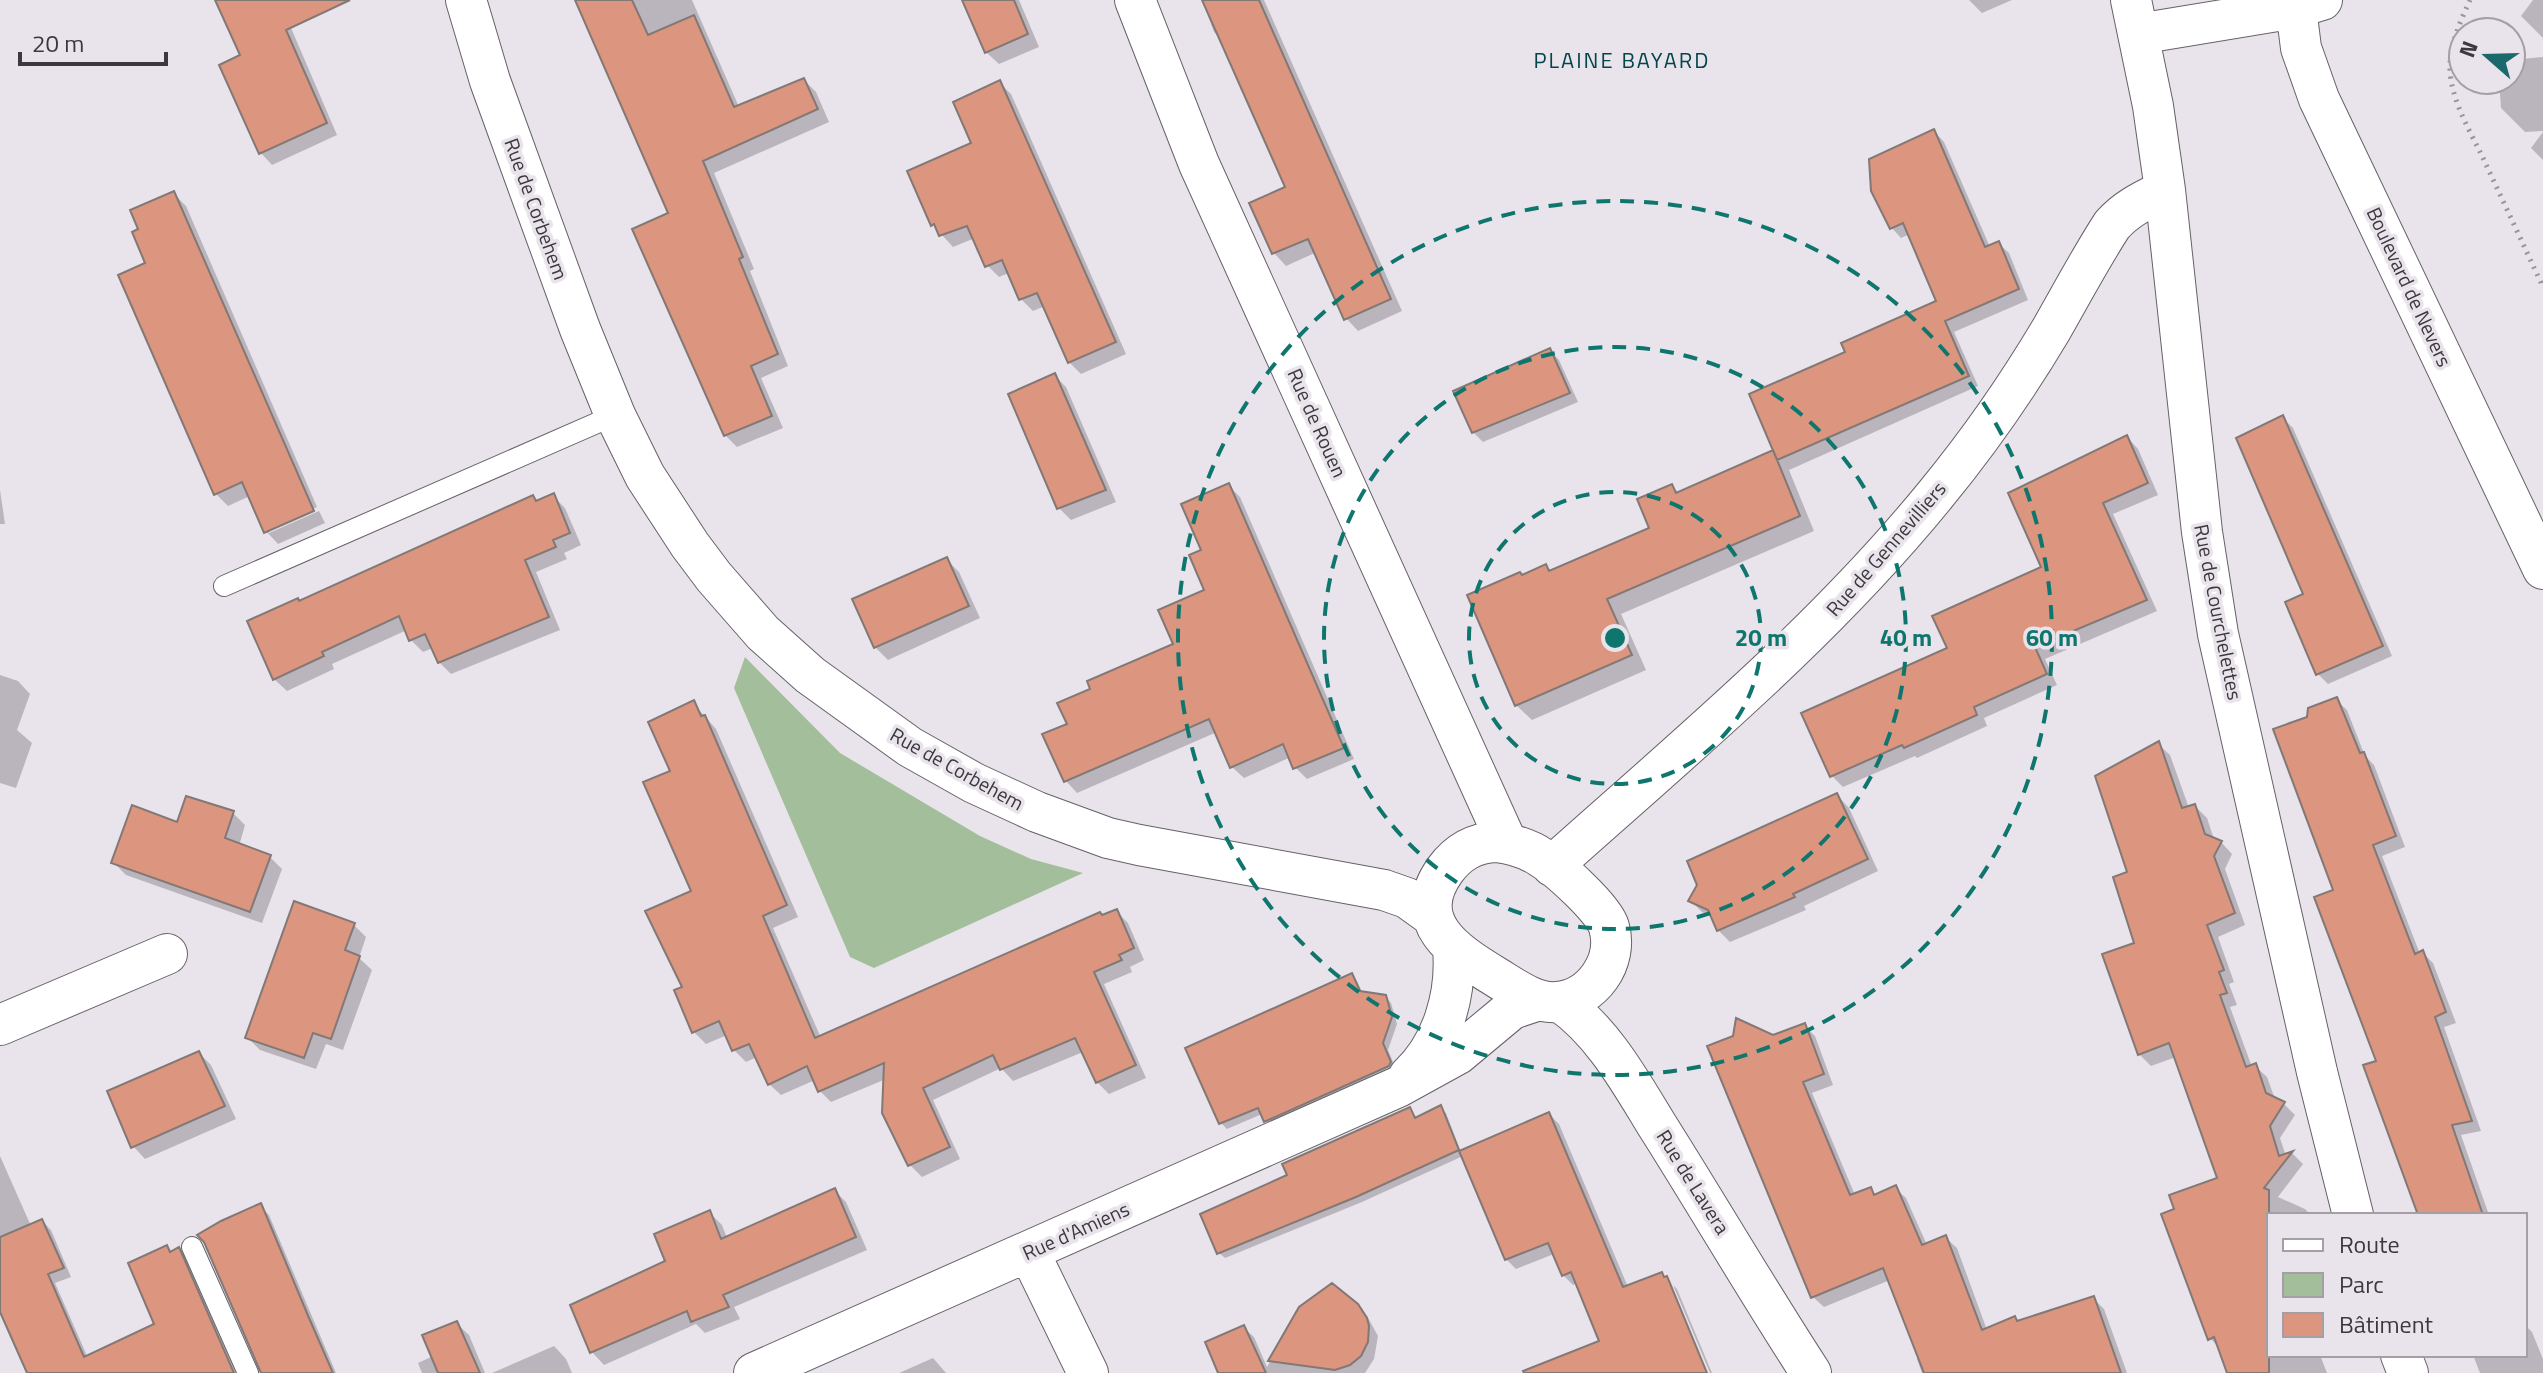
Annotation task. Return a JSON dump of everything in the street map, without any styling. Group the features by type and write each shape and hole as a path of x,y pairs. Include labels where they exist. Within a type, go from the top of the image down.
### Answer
{"street":[{"name":"Rue de Corbehem","path":"466,0 494,93 580,329 615,415 645,476 667,511 706,566 763,633 810,675 910,747 1007,799 1108,838 1169,852 1384,890 1407,898 1443,932"},
{"name":"Rue de Rouen","path":"1135,0 1199,164 1507,843"},
{"path":"2135,17 2304,3"},
{"name":"Boulevard de Nevers","path":"2304,3 2301,48 2319,99 2543,569"},
{"name":"Rue de Courchelettes","path":"2135,17 2153,106 2165,190 2202,532 2218,634 2317,1072 2352,1213"},
{"name":"Rue de Gennevilliers","path":"1552,866 1796,647 1857,584 1937,492 2005,402 2112,225 2122,213 2165,190"},
{"path":"1507,843 1541,857 1552,866 1598,909 1609,927 1610,937 1608,962 1597,981 1579,995 1550,1001 1517,990 1443,932 1433,896 1443,873 1459,854 1477,844 1507,843"},
{"name":"Rue d'Amiens","path":"1398,1087 1427,1056 1442,1025 1454,978 1443,932"},
{"path":"0,1025 167,954"},
{"name":"Rue d'Amiens","path":"754,1373 1398,1087 1458,1054 1512,1009 1550,1001"},
{"name":"Rue de Lavera","path":"1550,1001 1581,1018 1639,1095 1811,1373"},
{"path":"1029,1252 1088,1373"}],"lane":[{"path":"224,586 615,415"},
{"path":"192,1247 248,1373"}],"path":[{"path":"2470,0 2452,52 2450,70 2454,87 2465,120 2543,287"}],"green space":[{"path":"745,657 840,753 980,836 1031,859 1083,873 874,968 850,957 734,688"}],"building":[{"path":"215,0 350,0 286,30 327,123 259,154 219,65 240,55"},
{"path":"575,0 632,0 648,35 694,15 734,107 804,78 818,109 703,161 743,257 739,259 778,354 751,366 772,416 724,436 632,229 668,213"},
{"path":"962,0 1014,0 1028,34 985,53"},
{"path":"1202,0 1259,0 1391,299 1344,320 1308,239 1272,254 1249,203 1285,187"},
{"path":"1000,80 1116,342 1068,363 1037,293 1019,300 1002,260 985,267 967,226 939,236 934,224 931,226 907,171 971,143 953,102"},
{"path":"1934,129 1985,247 1999,241 2019,289 1945,321 1969,376 1777,460 1749,394 1845,352 1841,343 1936,301 1903,223 1890,229 1871,191 1869,159"},
{"path":"174,191 314,511 264,533 242,482 214,495 118,275 145,263 132,232 138,229 130,210"},
{"path":"1550,348 1570,393 1472,433 1453,391"},
{"path":"1055,373 1106,490 1057,509 1008,394"},
{"path":"2283,415 2383,646 2316,675 2285,602 2303,594 2236,438"},
{"path":"2127,435 2148,483 2103,503 2147,600 2035,647 2047,674 1974,707 1977,715 1830,777 1801,713 1947,648 1932,616 2041,567 2008,493"},
{"path":"1773,450 1800,516 1607,599 1632,655 1515,706 1467,595 1546,564 1549,571 1649,528 1637,499 1672,484 1676,493"},
{"path":"1229,483 1344,748 1293,769 1283,744 1230,768 1209,719 1064,782 1042,734 1067,724 1057,703 1090,689 1087,681 1173,644 1158,610 1204,590 1189,555 1201,550 1181,504"},
{"path":"554,493 570,533 553,540 556,547 525,560 549,617 438,663 425,634 409,641 399,616 322,652 324,656 273,680 247,621 298,598 299,601 533,495 536,501"},
{"path":"947,557 969,606 874,648 852,599"},
{"path":"2337,697 2360,753 2364,752 2396,836 2373,845 2415,954 2423,950 2446,1012 2435,1017 2472,1121 2452,1125 2482,1213 2417,1213 2363,1065 2376,1061 2314,897 2333,890 2273,729 2307,717 2308,708"},
{"path":"694,700 701,716 705,715 787,905 763,916 815,1038 1100,912 1102,915 1117,909 1134,948 1119,955 1122,960 1094,972 1136,1065 1096,1083 1075,1038 1000,1070 993,1055 923,1088 950,1147 908,1166 882,1113 884,1063 818,1092 807,1066 768,1085 749,1044 732,1051 719,1021 692,1033 674,990 682,987 645,911 691,891 643,782 670,771 648,722"},
{"path":"2159,741 2182,808 2195,804 2205,834 2222,841 2214,856 2235,913 2207,925 2224,970 2219,972 2227,993 2220,995 2246,1067 2256,1063 2266,1093 2285,1102 2270,1126 2279,1156 2293,1151 2264,1188 2269,1190 2269,1373 2227,1373 2214,1337 2208,1340 2161,1214 2174,1209 2169,1195 2217,1178 2169,1043 2138,1055 2102,954 2134,943 2113,877 2127,872 2095,776"},
{"path":"1837,793 1868,859 1793,894 1795,897 1717,931 1708,910 1688,901 1697,885 1687,861"},
{"path":"186,796 234,811 225,838 271,855 250,912 111,863 132,805 177,822"},
{"path":"294,901 355,923 345,950 360,956 331,1039 313,1033 304,1058 245,1038"},
{"path":"1352,973 1360,991 1386,995 1392,1017 1383,1043 1391,1062 1389,1066 1264,1122 1258,1108 1219,1124 1185,1048"},
{"path":"1736,1018 1773,1035 1805,1023 1824,1074 1803,1082 1850,1195 1871,1187 1874,1195 1896,1185 1922,1245 1946,1235 1982,1330 2015,1316 2017,1321 2094,1296 2121,1373 1924,1373 1883,1268 1811,1298 1707,1046 1733,1036"},
{"path":"199,1051 225,1106 131,1148 107,1091"},
{"path":"1441,1105 1459,1150 1356,1197 1217,1254 1200,1214 1287,1175 1282,1164 1410,1107 1415,1118"},
{"path":"1549,1112 1623,1287 1662,1272 1664,1277 1667,1276 1707,1373 1524,1373 1599,1341 1571,1272 1562,1276 1548,1243 1505,1260 1459,1151"},
{"path":"835,1188 856,1237 723,1295 729,1307 691,1322 687,1311 590,1353 570,1305 665,1261 654,1234 710,1210 721,1239"},
{"path":"261,1203 333,1373 261,1373 204,1242 197,1235"},
{"path":"42,1219 64,1268 48,1274 84,1357 154,1324 128,1263 167,1245 170,1252 179,1247 234,1373 27,1373 0,1312 0,1237"},
{"path":"1332,1283 1358,1304 1367,1318 1368,1342 1361,1356 1350,1365 1335,1370 1268,1361 1299,1307"},
{"path":"457,1321 480,1373 438,1373 422,1335"},
{"path":"1244,1325 1266,1373 1218,1373 1205,1342"}],"district":[{"name":"PLAINE BAYARD","path":"1622,60"}]}
